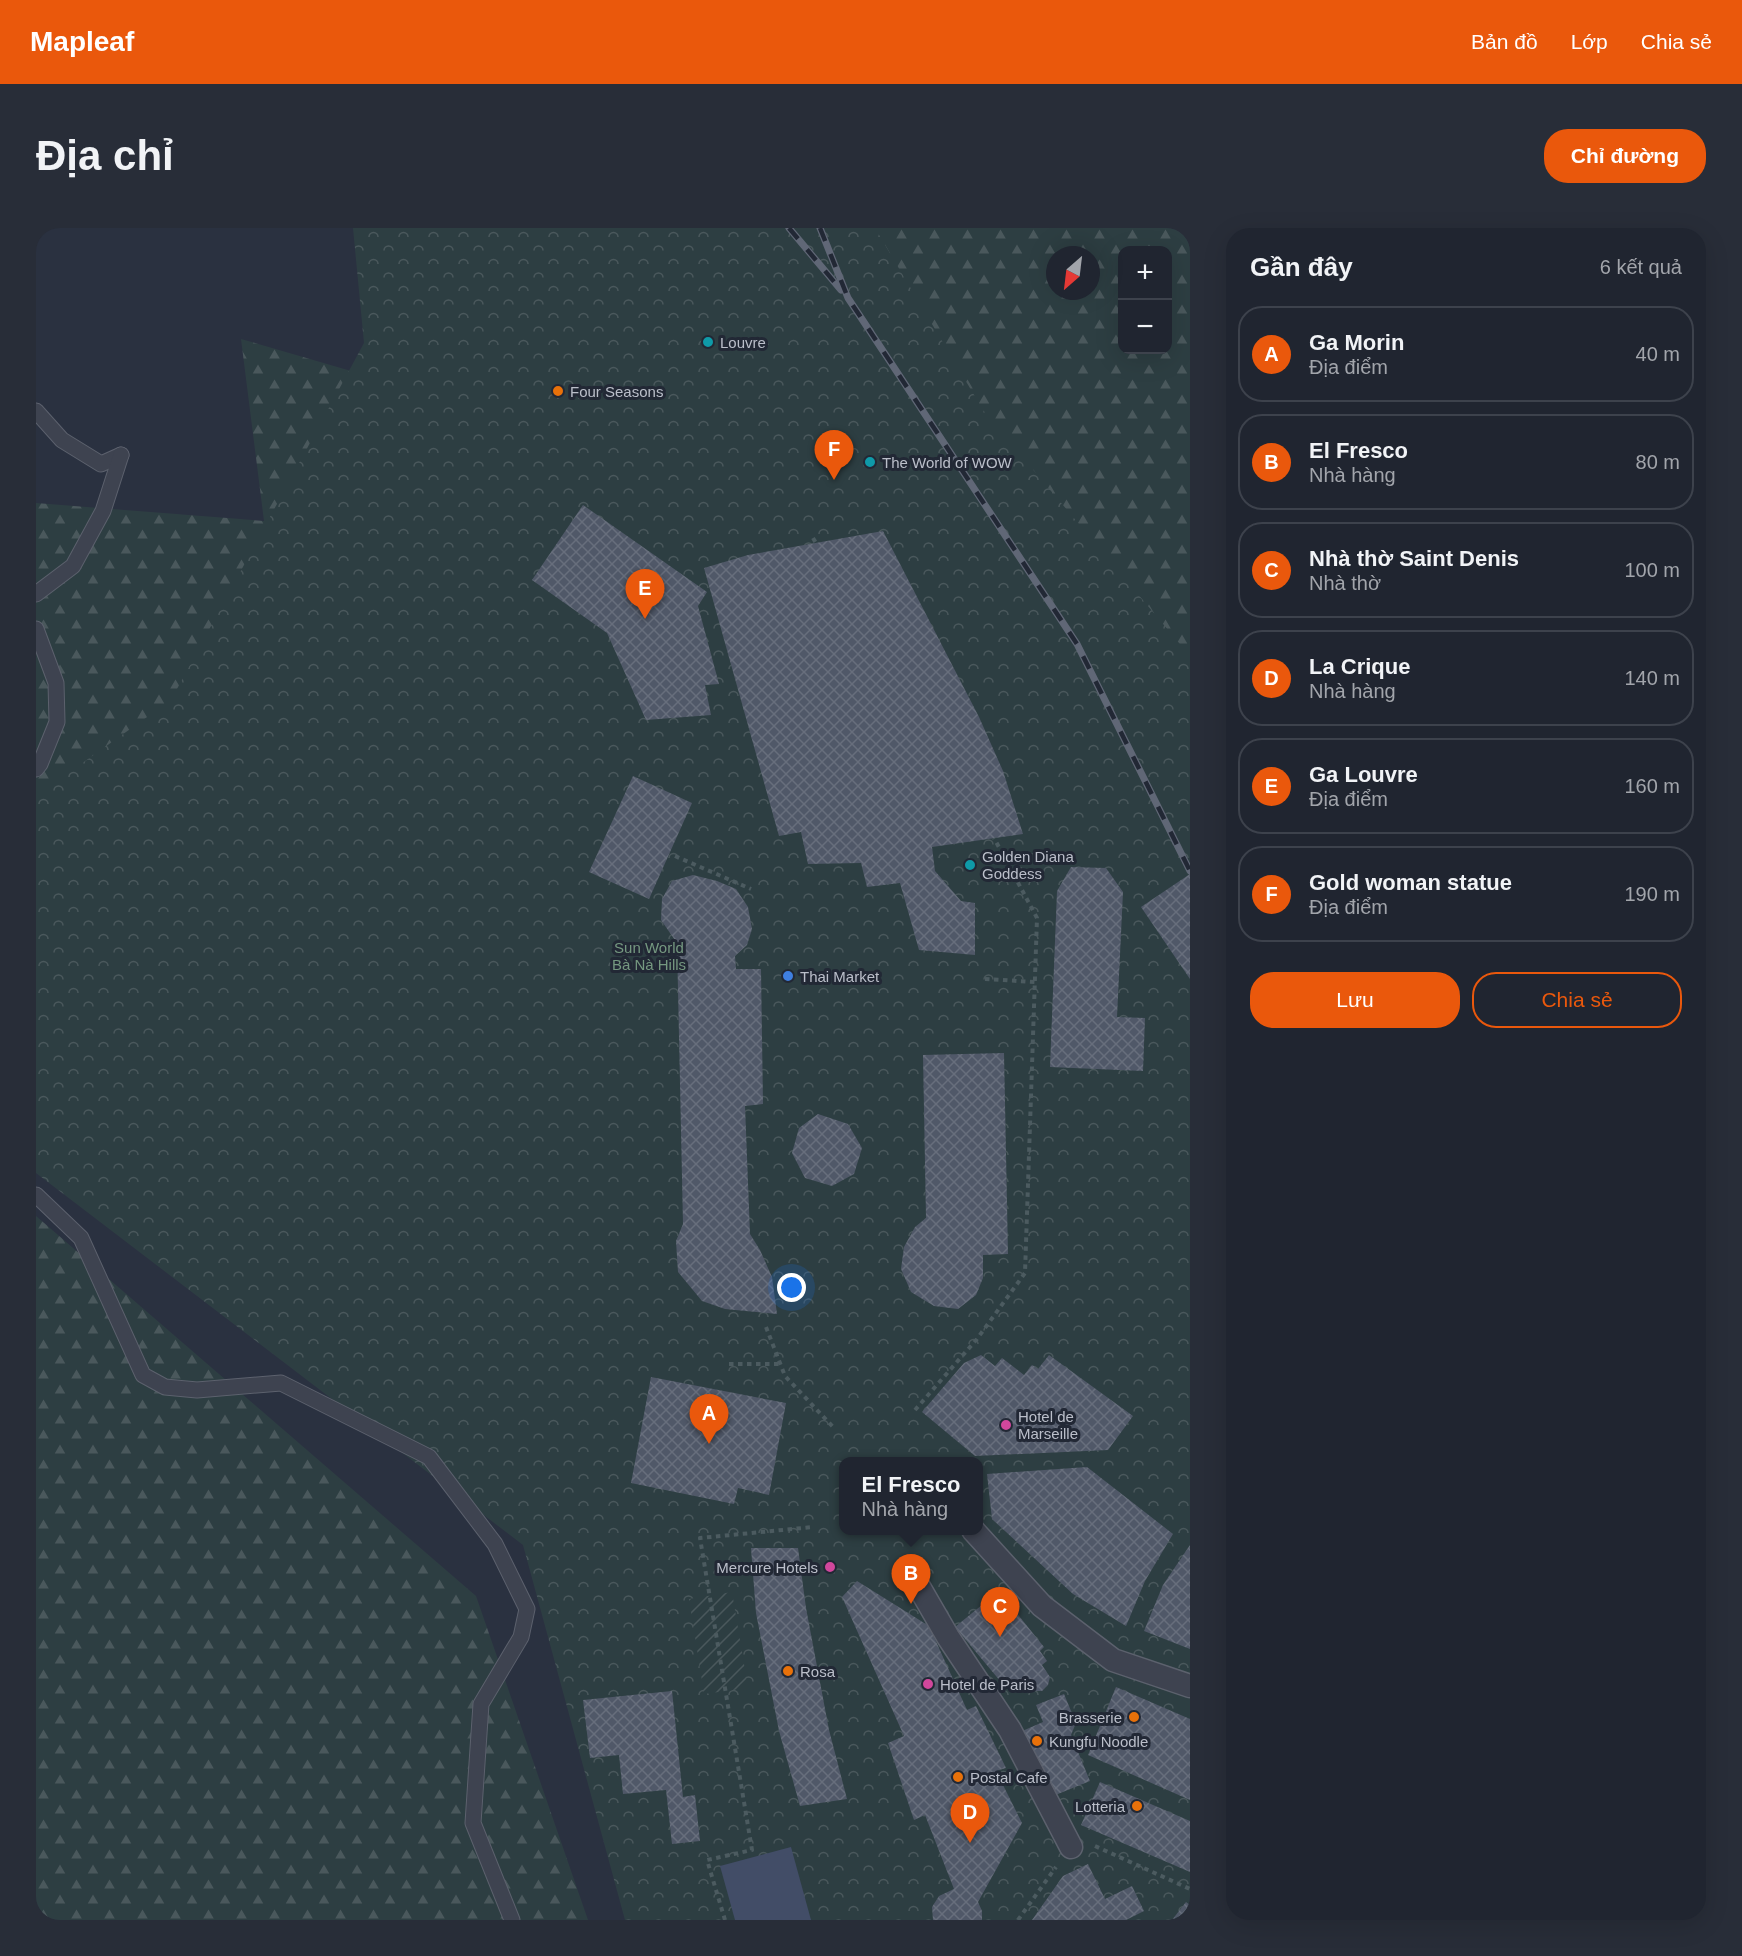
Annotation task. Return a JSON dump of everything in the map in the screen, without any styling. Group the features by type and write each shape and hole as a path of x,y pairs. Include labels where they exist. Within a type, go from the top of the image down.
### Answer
{"street":[{"path":"978,1535 1042,1606 1113,1660 1190,1686"},
{"path":"915,1580 948,1637 1010,1730 1071,1847"}],"lane":[{"path":"36,411 62,440 101,464 121,455 103,511 73,566 36,594"},
{"path":"36,629 56,683 57,722 36,769"},
{"path":"36,1195 81,1238 143,1375 165,1387 197,1390 281,1383 429,1457 495,1544 527,1609 521,1637 481,1704 472,1823 512,1920"}],"path":[{"path":"813,538 816,543"},
{"path":"915,1410 976,1339 1025,1272 1037,918 994,838"},
{"path":"675,856 751,889"},
{"path":"986,979 1035,982"},
{"path":"766,1327 786,1376 832,1427"},
{"path":"729,1364 781,1364"},
{"path":"725,1920 707,1860 752,1850 700,1538 813,1527"},
{"path":"1018,1920 1071,1847 1092,1845 1190,1889"}],"green space":[{"name":"Sun World Bà Nà Hills","path":"353,228 875,228 983,410 1190,656 1190,1920 625,1920 523,1545 36,1173 36,796 171,700 364,343"},
{"path":"771,228 1190,228 1190,819"},
{"path":"241,339 406,387 509,522 36,800 36,503 264,521"},
{"path":"36,1216 476,1596 588,1920 36,1920"},
{"path":"732,1592 748,1688 704,1694 689,1599"}],"water":[{"path":"791,1847 811,1920 735,1920 720,1866"}],"building":[{"path":"583,505 707,592 698,606 719,684 705,685 711,715 646,720 607,633 532,580"},
{"path":"883,531 979,717 1003,771 1023,834 932,847 935,871 961,901 975,903 975,955 919,950 900,883 867,887 861,863 808,864 801,832 779,836 704,568 748,555"},
{"path":"633,776 692,803 649,899 589,872"},
{"path":"1071,867 1106,868 1123,892 1117,1017 1145,1018 1143,1071 1050,1067 1057,891"},
{"path":"1190,874 1190,979 1141,907"},
{"path":"693,875 736,889 748,907 752,929 747,945 735,956 736,969 761,969 763,1104 745,1106 750,1234 772,1277 777,1314 725,1309 702,1301 678,1272 676,1241 683,1224 677,943 661,920 662,899 672,881"},
{"path":"1004,1053 1008,1254 983,1255 983,1278 976,1295 958,1309 934,1306 911,1292 901,1269 904,1247 915,1227 926,1218 923,1055"},
{"path":"818,1114 848,1124 862,1148 854,1174 832,1186 805,1178 792,1153 799,1128"},
{"path":"981,1355 995,1366 1002,1358 1024,1375 1032,1365 1038,1369 1049,1355 1133,1416 1108,1450 975,1456 922,1412 964,1363"},
{"path":"651,1377 786,1403 769,1495 738,1488 734,1504 631,1483"},
{"path":"1087,1467 1173,1534 1145,1581 1126,1626 1073,1594 992,1519 987,1474"},
{"path":"1190,1545 1190,1649 1144,1631 1163,1585"},
{"path":"751,1548 798,1548 806,1608 829,1730 847,1799 800,1806 779,1731 756,1613"},
{"path":"857,1581 929,1626 967,1710 976,1706 1006,1768 996,1771 1022,1823 978,1902 982,1911 982,1920 933,1920 932,1907 939,1896 954,1889 925,1815 914,1820 888,1743 904,1736 842,1597"},
{"path":"999,1591 1044,1647 1040,1651 1047,1661 1042,1665 1050,1677 1048,1685 1042,1691 1033,1691 1023,1684 1017,1689 1008,1677 1001,1682 955,1627"},
{"path":"1116,1687 1190,1719 1190,1800 1088,1755"},
{"path":"672,1691 683,1797 695,1795 700,1841 672,1844 666,1790 623,1794 619,1755 590,1758 583,1700"},
{"path":"1064,1694 1076,1723 1071,1735 1090,1781 1048,1798 1020,1732 1043,1722 1036,1705"},
{"path":"1100,1782 1190,1821 1190,1872 1081,1825"},
{"path":"1088,1864 1105,1899 1132,1886 1144,1911 1126,1920 1032,1920 1063,1876"},
{"path":"1186,1902 1190,1905 1190,1920 1172,1920"}],"railway":[{"path":"789,228 841,290"},
{"path":"820,228 848,298 1077,644 1190,871"}],"place":[{"name":"Louvre","path":"708,342"},
{"name":"Four Seasons","path":"558,391"},
{"name":"The World of WOW","path":"870,462"},
{"name":"Gold woman statue","path":"834,480"},
{"name":"Ga Louvre","path":"645,619"},
{"name":"Golden Diana Goddess","path":"970,865"},
{"name":"Thai Market","path":"788,976"},
{"name":"Hotel de Marseille","path":"1006,1425"},
{"name":"Ga Morin","path":"709,1444"},
{"name":"Mercure Hotels","path":"830,1567"},
{"name":"El Fresco","path":"911,1604"},
{"name":"Nhà thờ Saint Denis","path":"1000,1637"},
{"name":"Rosa","path":"788,1671"},
{"name":"Hotel de Paris","path":"928,1684"},
{"name":"Brasserie","path":"1134,1717"},
{"name":"Kungfu Noodle","path":"1037,1741"},
{"name":"Postal Cafe","path":"958,1777"},
{"name":"Lotteria","path":"1137,1806"},
{"name":"La Crique","path":"970,1843"}]}
